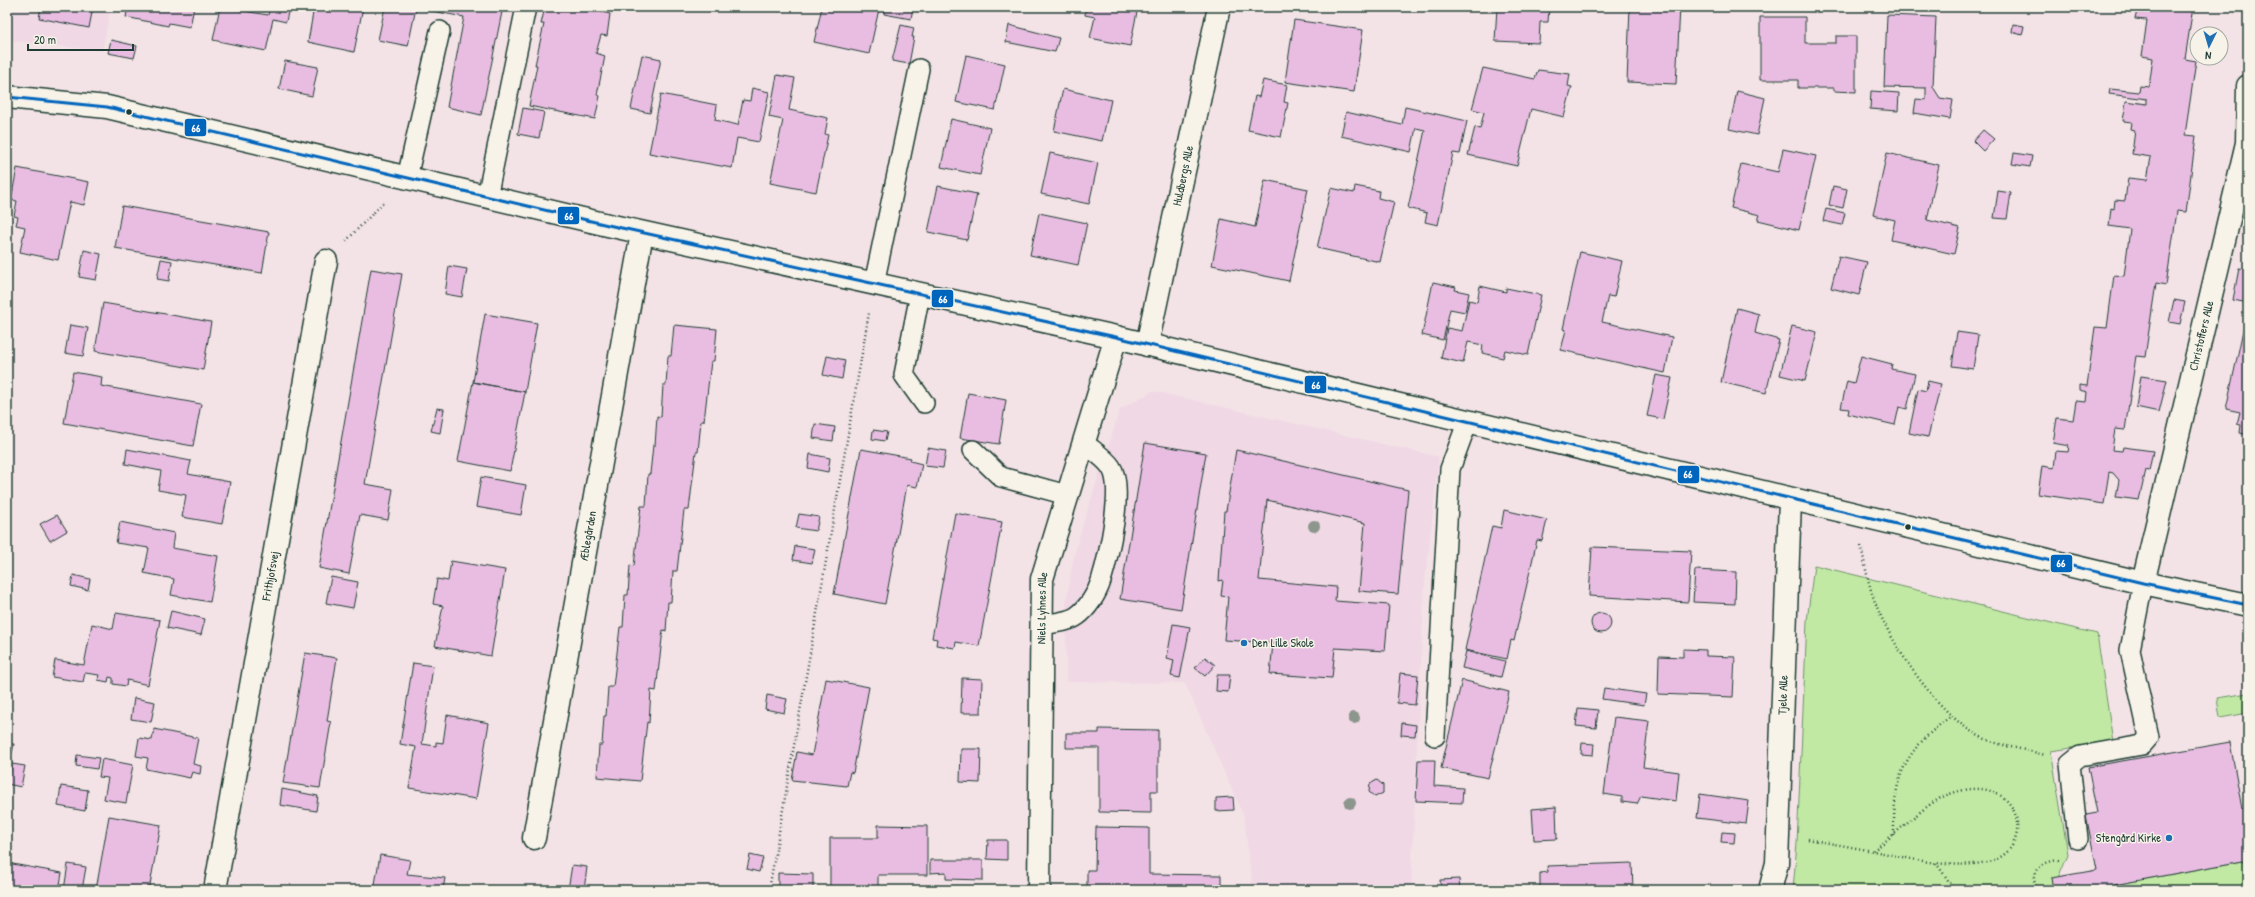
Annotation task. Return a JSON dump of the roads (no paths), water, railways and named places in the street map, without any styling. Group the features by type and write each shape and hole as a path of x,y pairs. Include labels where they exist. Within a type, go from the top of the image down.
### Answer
{"street":[{"name":"Huldbergs Alle","path":"1147,345 1219,7"},
{"name":"Christoffers Alle","path":"2143,583 2247,143 2248,86"},
{"path":"7,97 107,107 642,233 1116,337 1790,500 2143,583 2248,605"},
{"name":"Æblegården","path":"534,838 642,233"},
{"name":"Frithjofsvej","path":"216,890 326,261"},
{"name":"Niels Lyhnes Alle","path":"1039,890 1042,578 1116,337"},
{"name":"Tjele Alle","path":"1770,890 1777,863 1790,500"}],"lane":[{"path":"487,197 526,7"},
{"path":"407,178 440,31"},
{"path":"874,284 919,69"},
{"path":"920,294 904,375 924,403"},
{"path":"1435,736 1450,469 1467,423"},
{"path":"1041,625 1076,617 1088,606 1101,582 1114,527 1117,491 1115,475 1111,467 1084,442"},
{"path":"973,450 1001,477 1067,495"},
{"path":"2078,839 2070,764 2080,756 2142,745 2148,737 2130,650 2143,583"}],"place":[{"name":"Den Lille Skole","path":"1244,643"},
{"name":"Stengård Kirke","path":"2169,838"}]}
